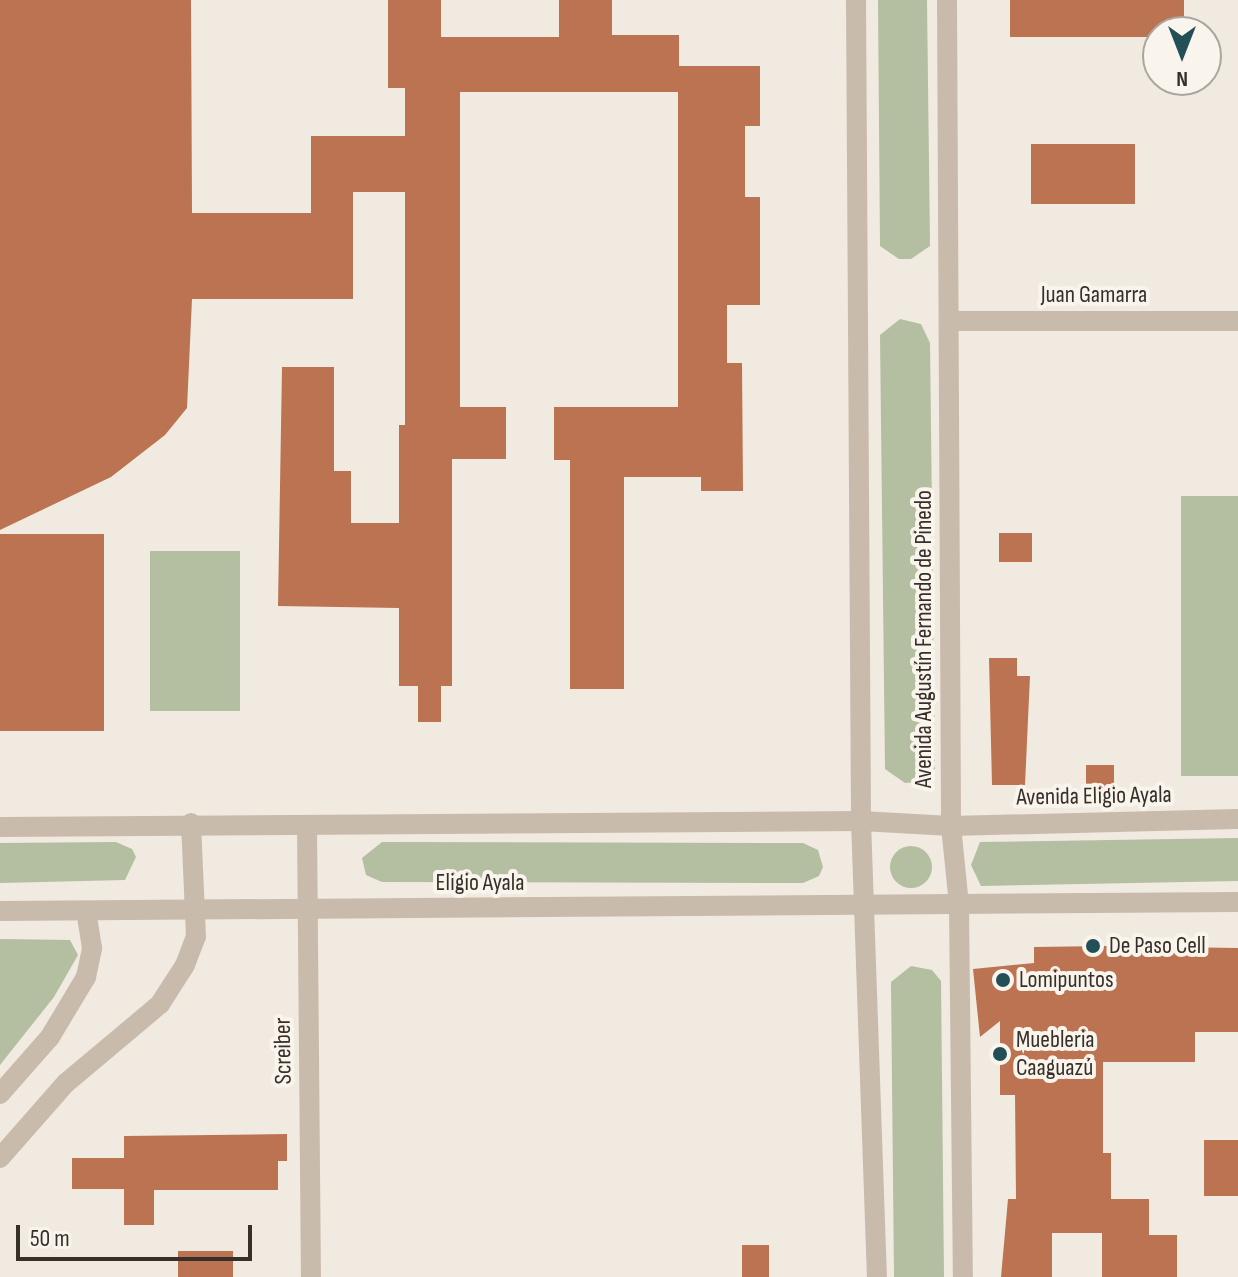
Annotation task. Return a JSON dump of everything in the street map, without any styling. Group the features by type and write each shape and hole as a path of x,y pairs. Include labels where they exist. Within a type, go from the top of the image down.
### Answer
{"street":[{"path":"856,0 861,821 877,1277"},
{"name":"Avenida Augustín Fernando de Pinedo","path":"947,0 951,826 959,905 963,1277"},
{"name":"Juan Gamarra","path":"949,321 1238,321"},
{"name":"Avenida Eligio Ayala","path":"951,826 1238,819"},
{"path":"0,827 191,823 861,821 951,826"},
{"path":"0,1158 66,1083 160,1004 196,937 191,823"},
{"name":"Screiber","path":"307,825 311,1277"},
{"path":"959,905 1238,902"},
{"name":"Eligio Ayala","path":"0,911 866,908 959,905"},
{"path":"0,1094 50,1037 86,977 92,948 86,911"}],"green space":[{"path":"878,0 927,0 930,246 911,259 899,259 880,246"},
{"path":"900,319 921,324 930,343 935,769 916,782 905,783 885,769 880,335"},
{"path":"1181,496 1238,496 1238,776 1181,776"},
{"path":"150,551 240,551 240,711 150,711"},
{"path":"1238,838 1238,881 981,886 971,865 980,842"},
{"path":"116,842 132,849 136,857 125,880 0,883 0,843"},
{"path":"382,842 803,843 818,850 823,867 819,876 803,883 382,882 366,875 362,858"},
{"path":"911,846 926,852 932,867 926,882 911,888 896,882 890,867 896,852"},
{"path":"0,939 70,940 78,955 54,997 0,1065"},
{"path":"911,966 932,970 941,981 944,1277 894,1277 891,982"}],"building":[{"path":"0,0 191,0 192,213 311,213 311,136 405,136 405,88 388,88 388,0 441,0 441,37 559,37 559,0 612,0 612,35 679,35 679,66 760,66 760,126 745,126 745,197 760,197 760,305 727,305 727,363 742,363 743,491 701,491 701,477 624,477 624,689 570,689 570,460 554,460 554,407 678,407 678,92 460,92 460,407 506,407 506,459 452,459 452,686 441,686 441,722 418,722 418,686 399,686 399,608 278,606 282,367 334,367 334,471 351,471 351,523 399,523 399,425 405,425 405,192 353,192 353,299 192,299 187,408 165,435 111,477 0,530"},
{"path":"1010,0 1184,0 1184,16 1142,16 1142,37 1010,37"},
{"path":"1031,144 1135,144 1135,204 1031,204"},
{"path":"999,533 1032,533 1032,562 999,562"},
{"path":"0,534 104,534 104,731 0,731"},
{"path":"989,658 1017,658 1017,676 1030,676 1025,785 992,785"},
{"path":"1086,765 1114,765 1114,801 1086,801"},
{"path":"1034,947 1238,948 1238,1032 1195,1032 1195,1062 1103,1062 1103,1153 1111,1153 1111,1199 1149,1199 1149,1235 1177,1235 1177,1277 1102,1277 1102,1233 1052,1233 1052,1277 1001,1277 1008,1199 1016,1199 1015,1095 1000,1095 1000,1021 980,1037 973,969 1034,963"},
{"path":"287,1134 287,1161 278,1161 278,1190 154,1190 154,1225 124,1225 124,1189 72,1189 72,1158 124,1158 124,1136"},
{"path":"1204,1140 1238,1140 1238,1196 1204,1196"},
{"path":"742,1245 769,1245 769,1277 742,1277"},
{"path":"178,1251 233,1251 233,1277 178,1277"}],"place":[{"name":"De Paso Cell","path":"1093,946"},
{"name":"Lomipuntos","path":"1003,980"},
{"name":"Muebleria Caaguazú","path":"1000,1054"}]}
